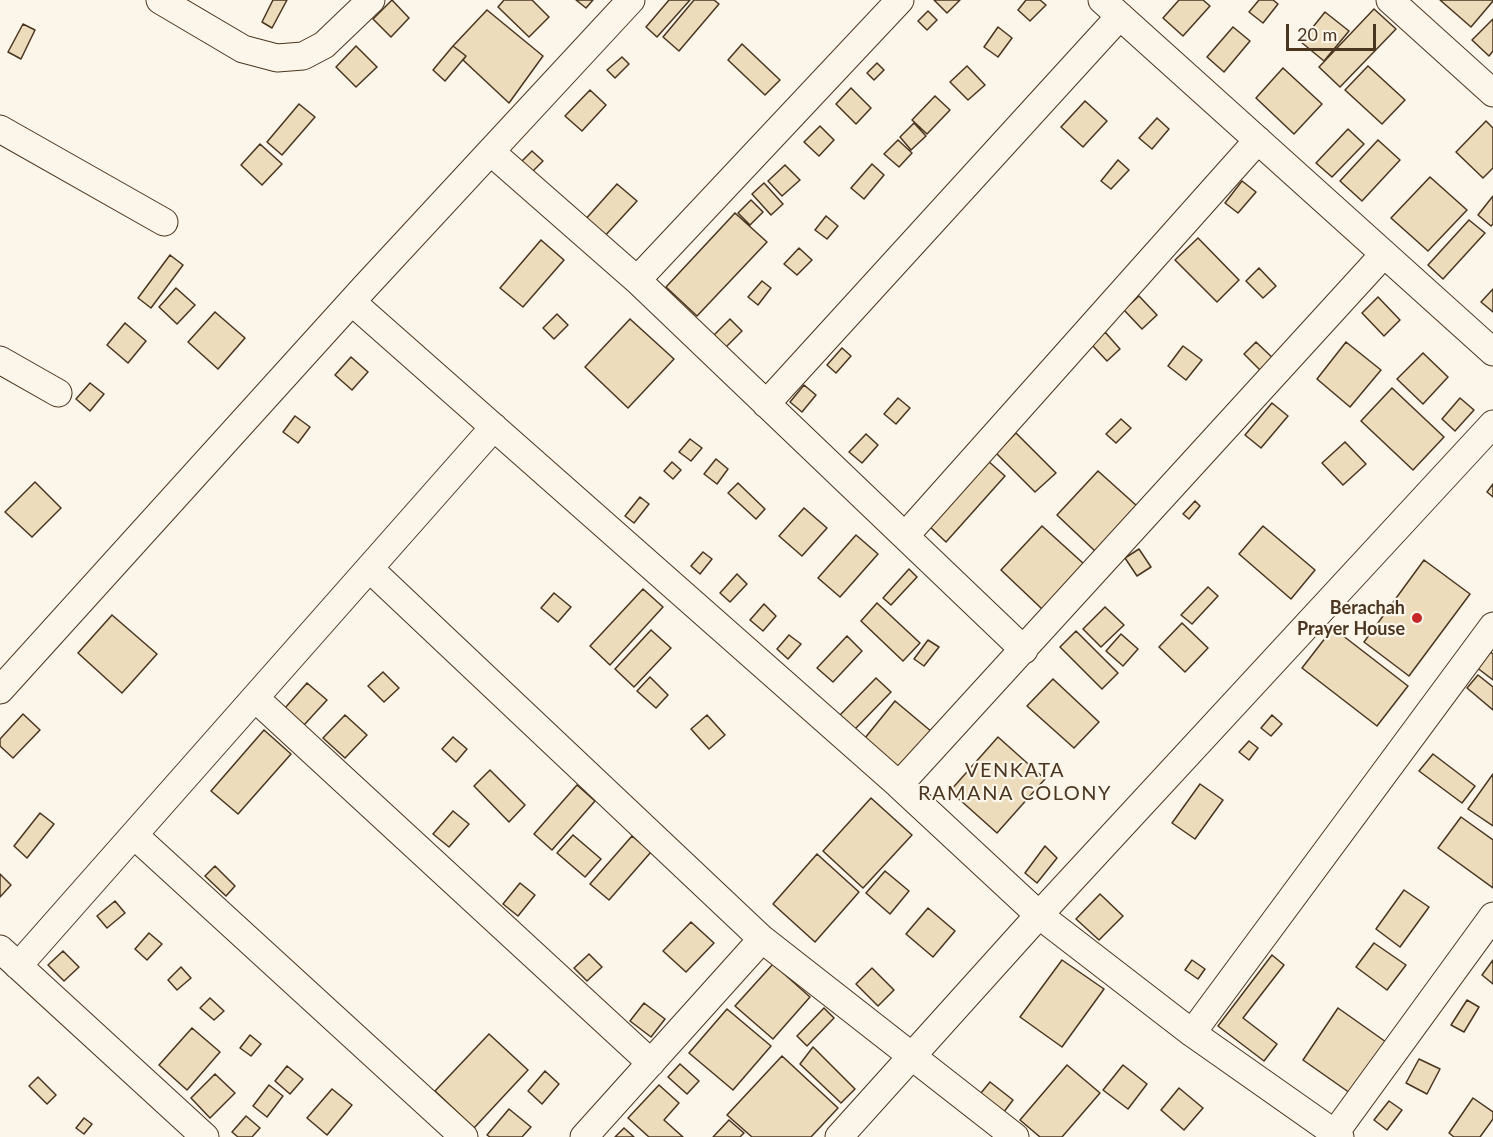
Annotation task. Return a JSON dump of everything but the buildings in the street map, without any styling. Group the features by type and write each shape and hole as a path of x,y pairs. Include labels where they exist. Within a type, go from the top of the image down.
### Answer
{"street":[{"path":"160,0 243,49 277,58 303,56 324,45 371,0"},
{"path":"0,690 631,0"},
{"path":"638,280 900,0"},
{"path":"1390,0 1493,93"},
{"path":"766,404 1111,8 1493,352"},
{"path":"0,129 164,222"},
{"path":"905,536 1258,140"},
{"path":"491,152 638,280 1024,650"},
{"path":"899,785 1384,254"},
{"path":"352,303 899,785 1039,915 1192,1033 1338,1135 1493,916"},
{"path":"0,360 58,393"},
{"path":"839,1137 1039,915 1493,424"},
{"path":"205,1137 9,958 134,836 494,427"},
{"path":"370,569 762,939 1015,1137"},
{"path":"1192,1033 1493,626"},
{"path":"255,698 651,1063"},
{"path":"134,836 465,1137"},
{"path":"584,1137 762,939"}],"place":[{"name":"Berachah Prayer House","path":"1417,618"}],"district":[{"name":"VENKATA RAMANA COLONY","path":"1015,782"}]}
